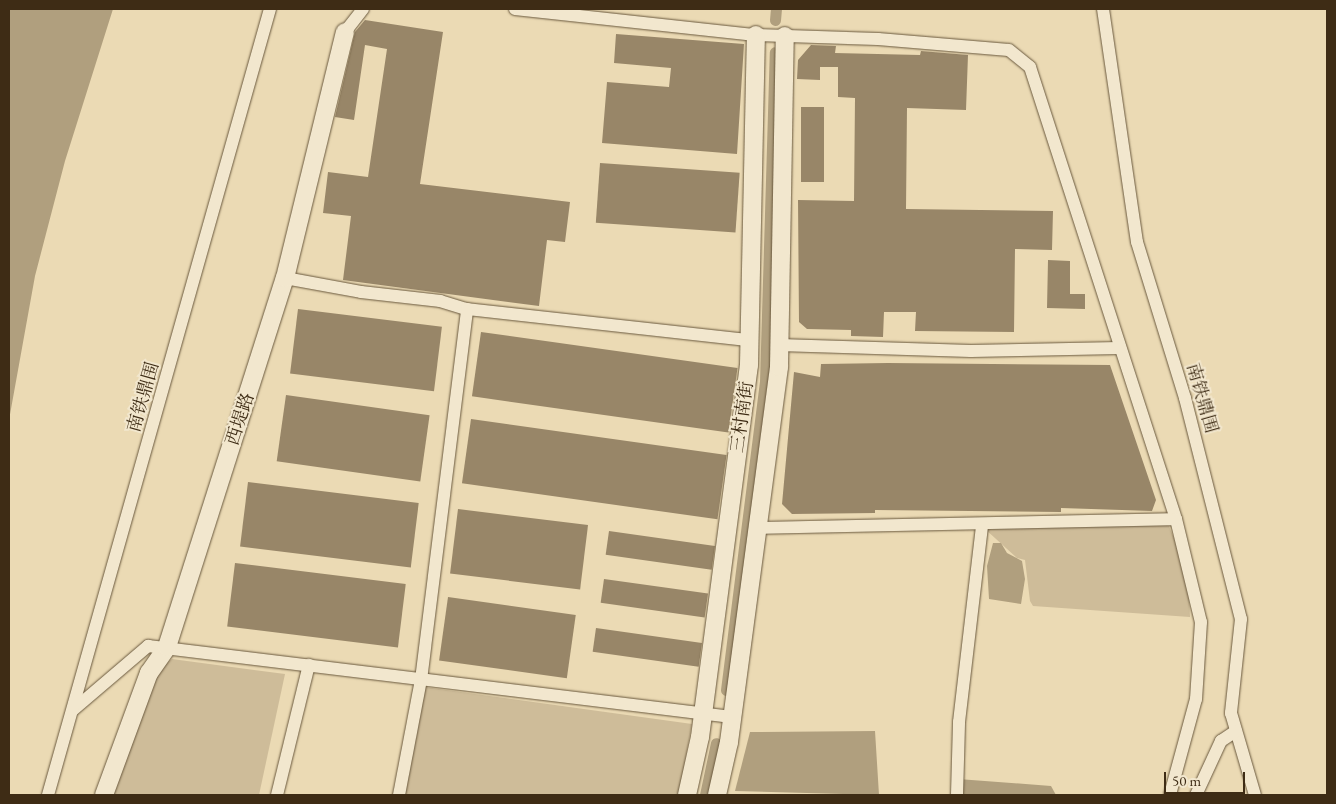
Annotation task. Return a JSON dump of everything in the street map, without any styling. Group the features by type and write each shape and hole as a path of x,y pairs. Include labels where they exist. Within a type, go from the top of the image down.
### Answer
{"street":[{"name":"南铁鼎围","path":"48,795 270,9"},
{"path":"345,32 363,9"},
{"path":"515,9 756,35 878,39 1009,50 1030,67 1037,82 1119,348 1176,519 1201,622 1196,699 1170,795"},
{"name":"南铁鼎围","path":"1103,9 1137,242 1185,398 1241,619 1231,714 1255,795"},
{"name":"西堤路","path":"104,795 149,673 167,647 285,278 345,32"},
{"name":"三村南街","path":"687,795 703,713 749,365 756,35"},
{"name":"三村南街","path":"717,795 732,717 779,345 785,36"},
{"path":"285,278 361,292 440,301 467,309 750,340"},
{"path":"399,795 421,680 467,309"},
{"path":"779,345 970,351 1119,348"},
{"path":"757,528 982,525 1176,519"},
{"path":"957,795 959,722 982,525"},
{"path":"73,710 148,646 732,717"},
{"path":"277,795 308,665"},
{"path":"1196,795 1221,742 1236,731"}],"shaded area":[{"path":"9,9 113,9 65,161 35,276 9,420"},
{"path":"1168,524 1176,543 1189,597 1190,617 1033,606 1030,601 1025,560 1017,558 985,529"},
{"path":"993,543 1001,543 1007,553 1022,561 1025,579 1021,604 989,599 987,566"},
{"path":"172,659 285,674 259,795 110,795 152,675"},
{"path":"424,687 692,724 679,795 404,795"},
{"path":"875,731 879,795 735,791 750,732"},
{"path":"958,779 1051,786 1056,795 959,795"}],"building":[{"path":"365,20 443,32 420,184 570,202 565,242 547,240 539,306 343,280 351,216 323,213 328,172 368,177 387,49 365,45 354,120 335,117 355,32"},
{"path":"616,34 744,44 737,154 602,143 607,82 669,87 671,68 614,63"},
{"path":"811,45 836,46 835,53 920,55 921,51 968,55 966,110 907,108 906,209 1053,211 1052,250 1015,249 1014,332 915,331 916,312 884,312 883,337 851,336 851,330 807,329 799,322 798,200 854,201 855,98 838,97 838,67 820,67 820,80 797,79 798,60"},
{"path":"801,107 824,107 824,182 801,182"},
{"path":"600,163 740,173 735,233 596,223"},
{"path":"1048,260 1070,261 1070,294 1085,294 1085,309 1047,308"},
{"path":"298,309 442,327 434,391 290,374"},
{"path":"481,332 737,368 728,432 472,396"},
{"path":"821,364 1110,365 1156,500 1152,511 1061,508 1061,512 875,510 875,513 792,514 782,504 794,372 820,377"},
{"path":"286,395 430,415 420,482 277,461"},
{"path":"471,419 726,455 717,519 462,483"},
{"path":"248,482 419,503 411,567 240,547"},
{"path":"458,509 588,525 580,589 450,574"},
{"path":"609,531 715,546 712,570 606,555"},
{"path":"235,563 406,584 398,647 227,627"},
{"path":"604,579 708,594 705,617 601,603"},
{"path":"448,597 576,615 567,678 439,660"},
{"path":"596,628 702,643 699,667 593,652"}],"waterway":[{"path":"775,20 776,9"},
{"path":"726,690 765,382 775,52"},
{"path":"705,795 716,743"}]}
